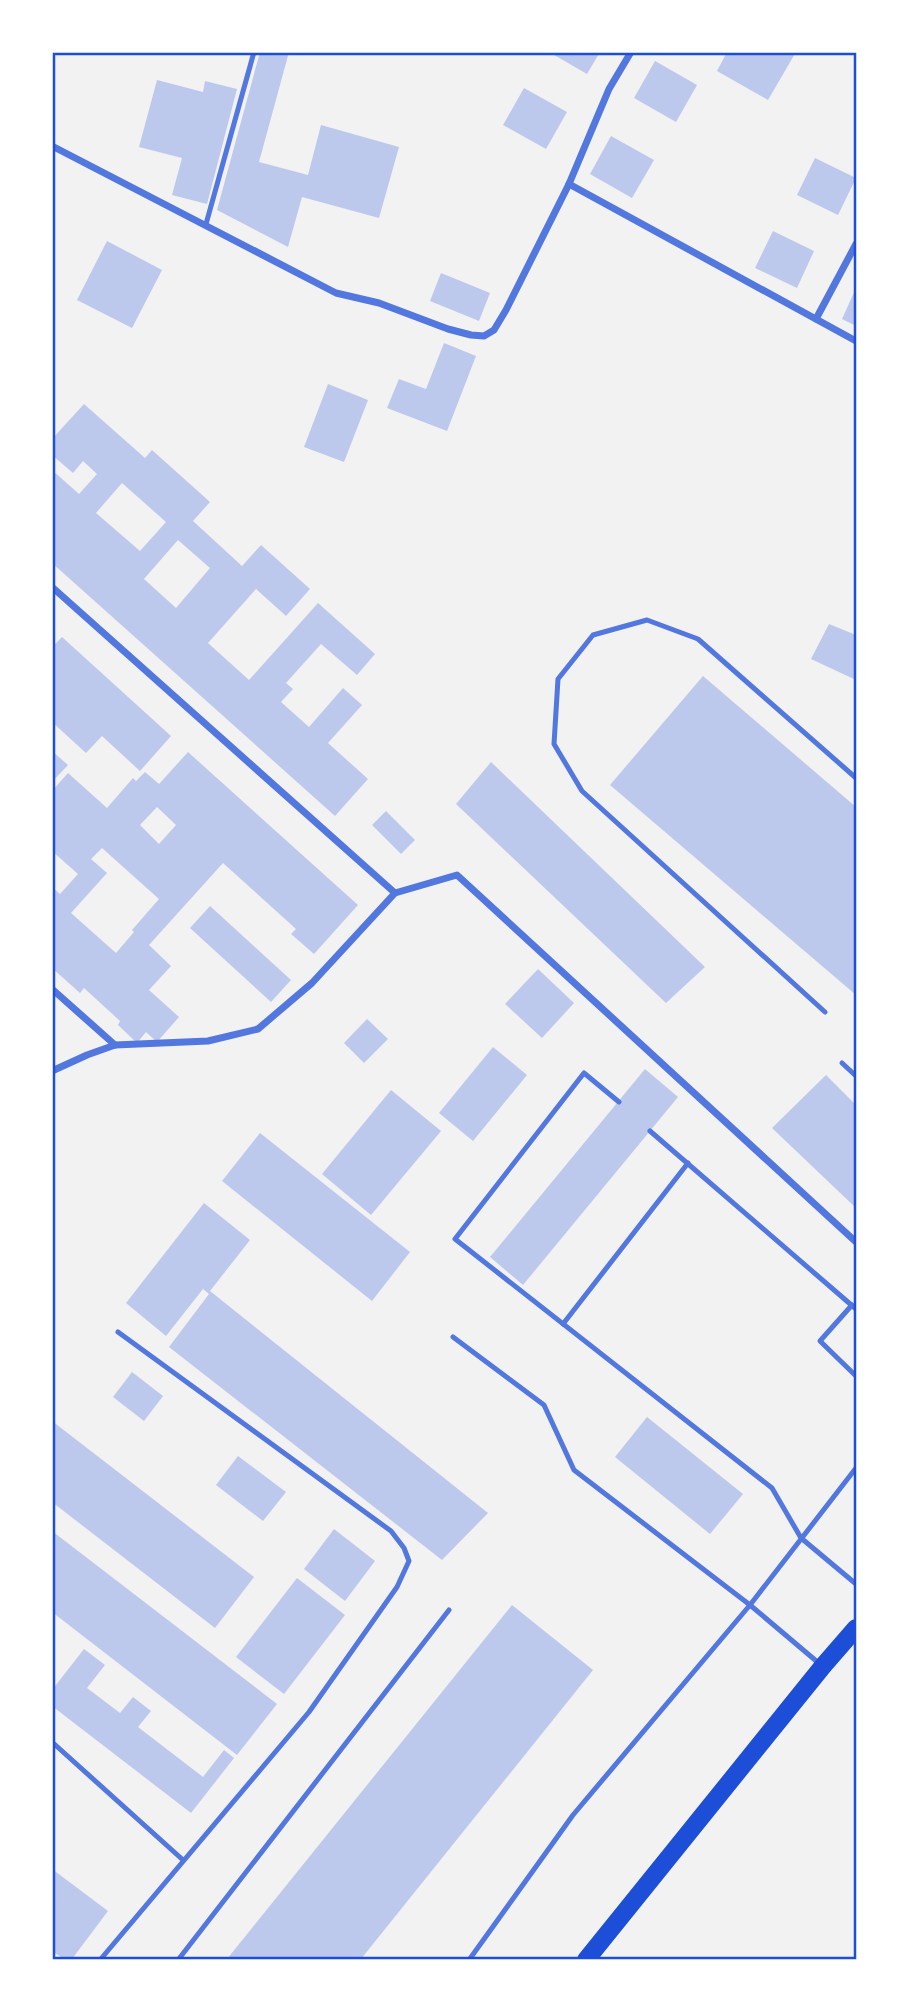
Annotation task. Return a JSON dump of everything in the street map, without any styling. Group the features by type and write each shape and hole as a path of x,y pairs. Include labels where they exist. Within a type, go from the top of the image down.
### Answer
{"main road":[{"path":"586,1959 856,1628"}],"street":[{"path":"52,146 336,293 379,303 459,332 484,336 494,330 506,310 569,184 610,89 631,52"},
{"path":"569,184 856,341"},
{"path":"816,319 856,244"},
{"path":"52,587 395,893"},
{"path":"52,1071 115,1045 208,1041 258,1029 312,983 395,893 457,875 856,1242"},
{"path":"52,989 115,1045"}],"lane":[{"path":"206,224 254,52"},
{"path":"825,1012 582,791 554,744 558,678 593,635 646,620 698,639 856,778"},
{"path":"842,1063 856,1076"},
{"path":"619,1102 583,1073 455,1239 772,1488 801,1538 856,1584"},
{"path":"650,1132 854,1307 820,1341 856,1376"},
{"path":"563,1324 688,1163"},
{"path":"100,1959 309,1712 397,1587 409,1560 391,1531 118,1332"},
{"path":"453,1337 544,1405 574,1470 750,1605 823,1666"},
{"path":"469,1959 573,1815 750,1605 856,1468"},
{"path":"178,1959 449,1610"},
{"path":"52,1742 183,1860"}],"building":[{"path":"260,52 289,52 259,162 308,175 321,125 399,147 379,218 302,197 288,247 217,210"},
{"path":"549,52 600,52 587,74"},
{"path":"727,52 796,52 768,100 717,71"},
{"path":"655,61 697,85 676,122 634,98"},
{"path":"157,80 203,92 205,81 237,89 207,204 172,195 182,158 139,147"},
{"path":"524,88 567,112 546,149 503,125"},
{"path":"611,136 654,160 632,198 590,174"},
{"path":"815,158 856,178 838,215 797,195"},
{"path":"773,231 814,251 797,288 755,268"},
{"path":"107,241 162,270 132,328 77,300"},
{"path":"441,273 490,293 479,321 430,301"},
{"path":"856,288 856,326 842,319"},
{"path":"444,343 476,356 447,431 387,408 399,379 426,389"},
{"path":"328,384 368,400 344,462 304,447"},
{"path":"84,404 145,458 152,450 210,502 193,521 242,566 261,545 310,589 286,616 256,589 208,643 249,680 318,603 375,654 357,675 321,644 286,683 293,689 281,702 309,727 343,688 362,705 328,743 368,779 335,816 52,563 52,470 79,494 97,474 83,461 73,473 52,455 52,439","holes":["122,483 166,522 140,551 96,513","178,540 210,568 176,608 144,579"]},
{"path":"829,624 856,635 856,680 811,659"},
{"path":"62,637 171,736 140,771 102,736 86,753 52,722 52,647"},
{"path":"703,676 856,807 856,995 610,785"},
{"path":"52,751 68,765 52,782"},
{"path":"188,752 358,905 314,954 291,934 296,929 223,863 149,945 171,966 149,990 179,1017 157,1042 146,1032 137,1043 118,1025 120,1021 84,988 80,993 52,968 52,887 60,894 78,874 52,851 52,791 68,773 107,808 133,778 136,781 145,772 159,784","holes":["157,807 176,825 159,844 140,825","102,848 159,899 116,953 71,913 107,873 91,859"]},
{"path":"491,762 705,967 666,1003 456,804"},
{"path":"386,811 415,840 401,854 372,825"},
{"path":"210,906 291,980 271,1002 190,928"},
{"path":"538,969 574,1003 542,1038 505,1004"},
{"path":"367,1019 388,1039 364,1063 344,1043"},
{"path":"493,1047 527,1075 473,1141 439,1113"},
{"path":"645,1069 678,1097 523,1285 490,1257"},
{"path":"826,1075 856,1105 856,1208 772,1128"},
{"path":"391,1090 441,1131 371,1215 322,1174"},
{"path":"260,1133 410,1252 372,1301 222,1181"},
{"path":"204,1203 250,1240 210,1291 488,1513 442,1560 169,1347 209,1294 203,1289 166,1336 126,1303"},
{"path":"132,1372 163,1396 144,1421 113,1397"},
{"path":"647,1417 743,1494 710,1534 615,1457"},
{"path":"52,1421 254,1577 215,1628 52,1502"},
{"path":"238,1456 286,1492 263,1521 216,1485"},
{"path":"334,1529 375,1561 345,1601 304,1569"},
{"path":"52,1531 277,1704 237,1755 52,1612"},
{"path":"297,1578 345,1615 284,1694 236,1657"},
{"path":"512,1605 593,1670 361,1959 227,1959"},
{"path":"84,1649 105,1665 87,1688 120,1713 133,1697 151,1711 138,1727 203,1777 224,1750 234,1758 191,1813 52,1706 52,1690"},
{"path":"52,1869 108,1911 72,1959 64,1959 52,1951"}]}
